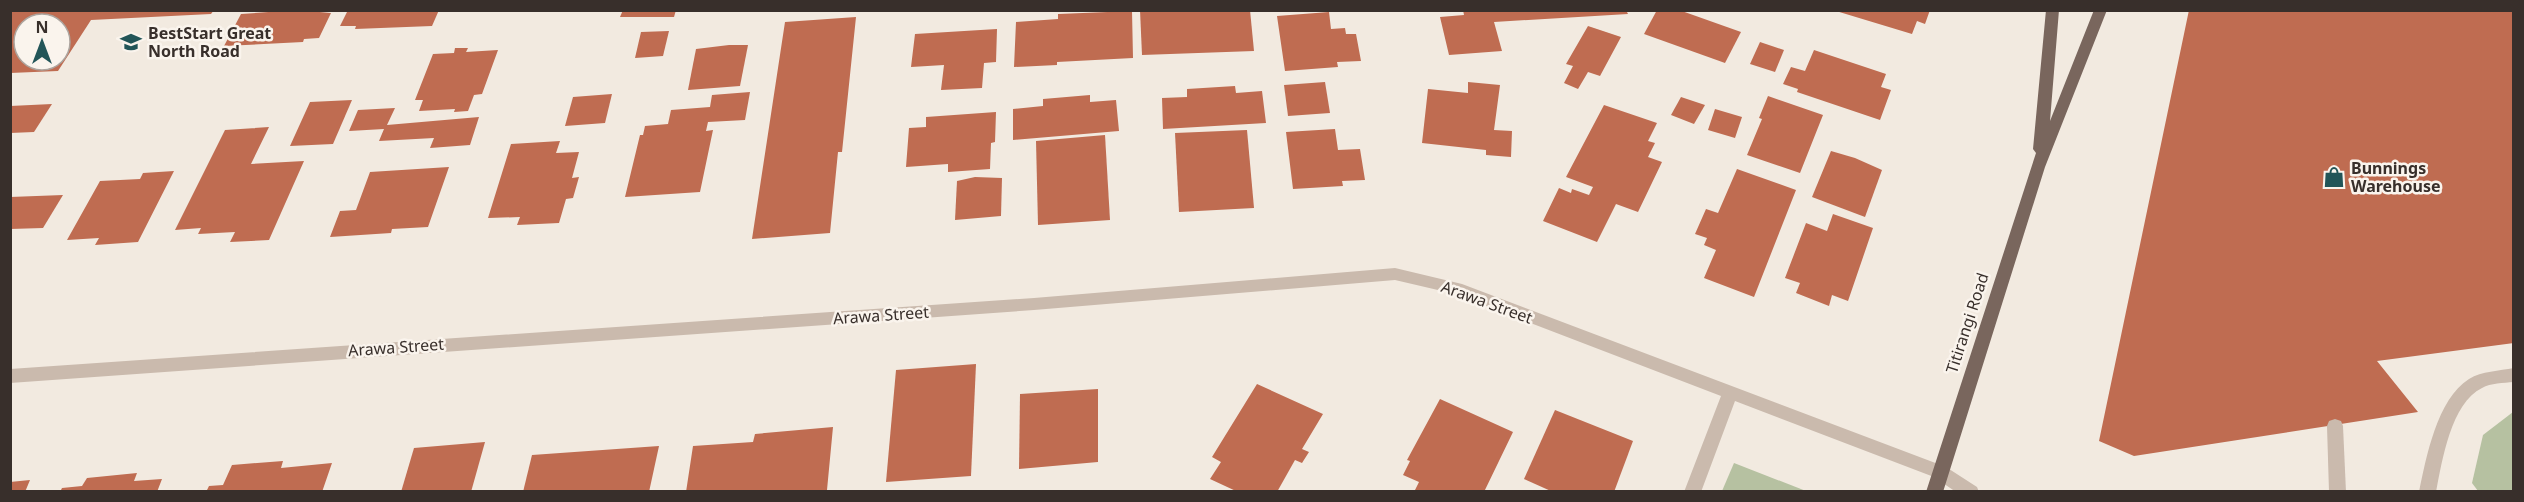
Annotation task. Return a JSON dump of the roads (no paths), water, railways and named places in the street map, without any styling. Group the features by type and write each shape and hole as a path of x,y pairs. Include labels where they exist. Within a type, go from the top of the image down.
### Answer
{"main road":[{"name":"Titirangi Road","path":"2038,167 2053,10"},
{"name":"Titirangi Road","path":"1934,492 2038,167 2101,10"}],"street":[{"name":"Arawa Street","path":"10,376 1034,304 1395,274 1457,288 1730,394 1940,472 1971,492"},
{"path":"2427,492 2434,457 2452,407 2475,383 2514,375"},
{"path":"1692,492 1730,394"},
{"path":"2335,426 2338,492"}],"place":[{"name":"BestStart Great North Road","path":"131,42"},
{"name":"Bunnings Warehouse","path":"2334,177"}]}
